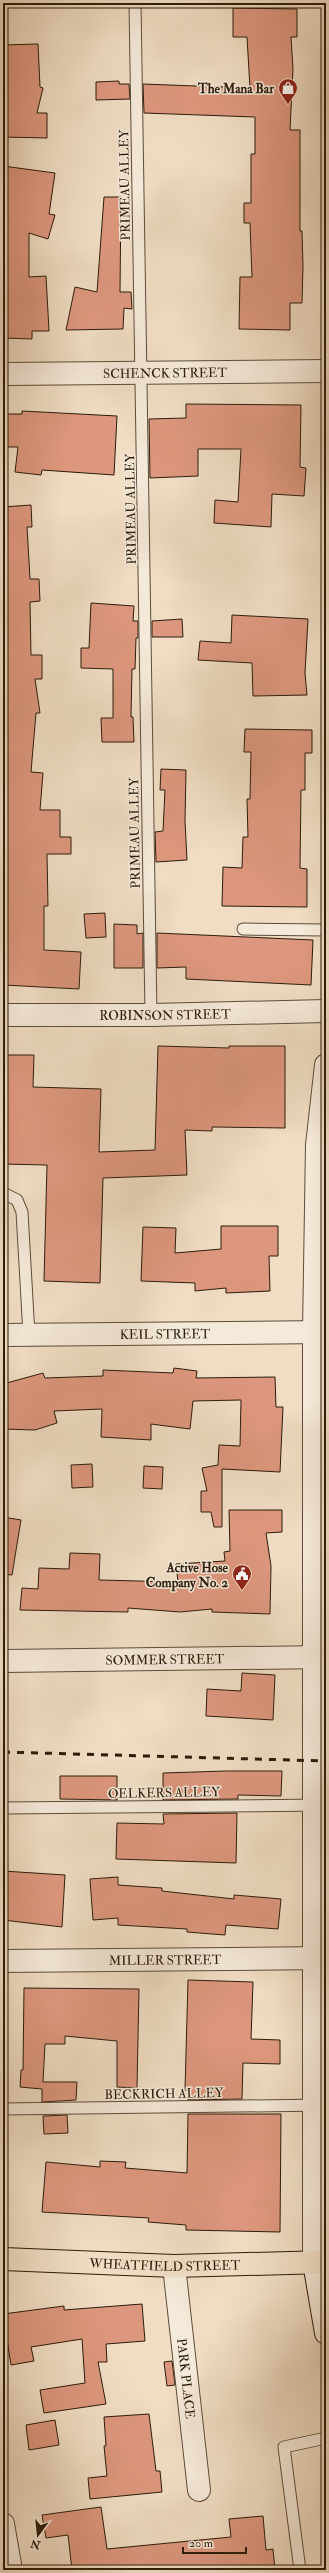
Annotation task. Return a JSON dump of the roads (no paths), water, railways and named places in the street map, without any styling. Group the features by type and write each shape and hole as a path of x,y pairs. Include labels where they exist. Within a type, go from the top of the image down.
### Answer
{"main road":[{"name":"WHEATFIELD STREET","path":"3,2259 174,2266 320,2262"}],"street":[{"name":"SCHENCK STREET","path":"3,374 326,371"},
{"name":"ROBINSON STREET","path":"3,1015 151,1015 326,1011"},
{"path":"326,1065 317,1145 320,1332 320,2262 326,2333"},
{"name":"KEIL STREET","path":"3,1335 320,1332"},
{"name":"SOMMER STREET","path":"3,1661 320,1657"},
{"name":"MILLER STREET","path":"3,1961 320,1958"},
{"name":"PARK PLACE","path":"174,2266 199,2490"},
{"path":"4,2531 11,2570"}],"lane":[{"name":"PRIMEAU ALLEY","path":"135,3 151,1015"},
{"path":"243,929 326,930"},
{"path":"3,1193 17,1200 22,1212 29,1335"},
{"name":"OELKERS ALLEY","path":"3,1808 320,1804"},
{"name":"BECKRICH ALLEY","path":"3,2109 320,2105"},
{"path":"300,2570 284,2447 326,2438"}],"railway":[{"path":"3,1752 326,1761"}],"place":[{"name":"The Mana Bar","path":"288,105"},
{"name":"Active Hose Company No. 2","path":"242,1591"}]}
